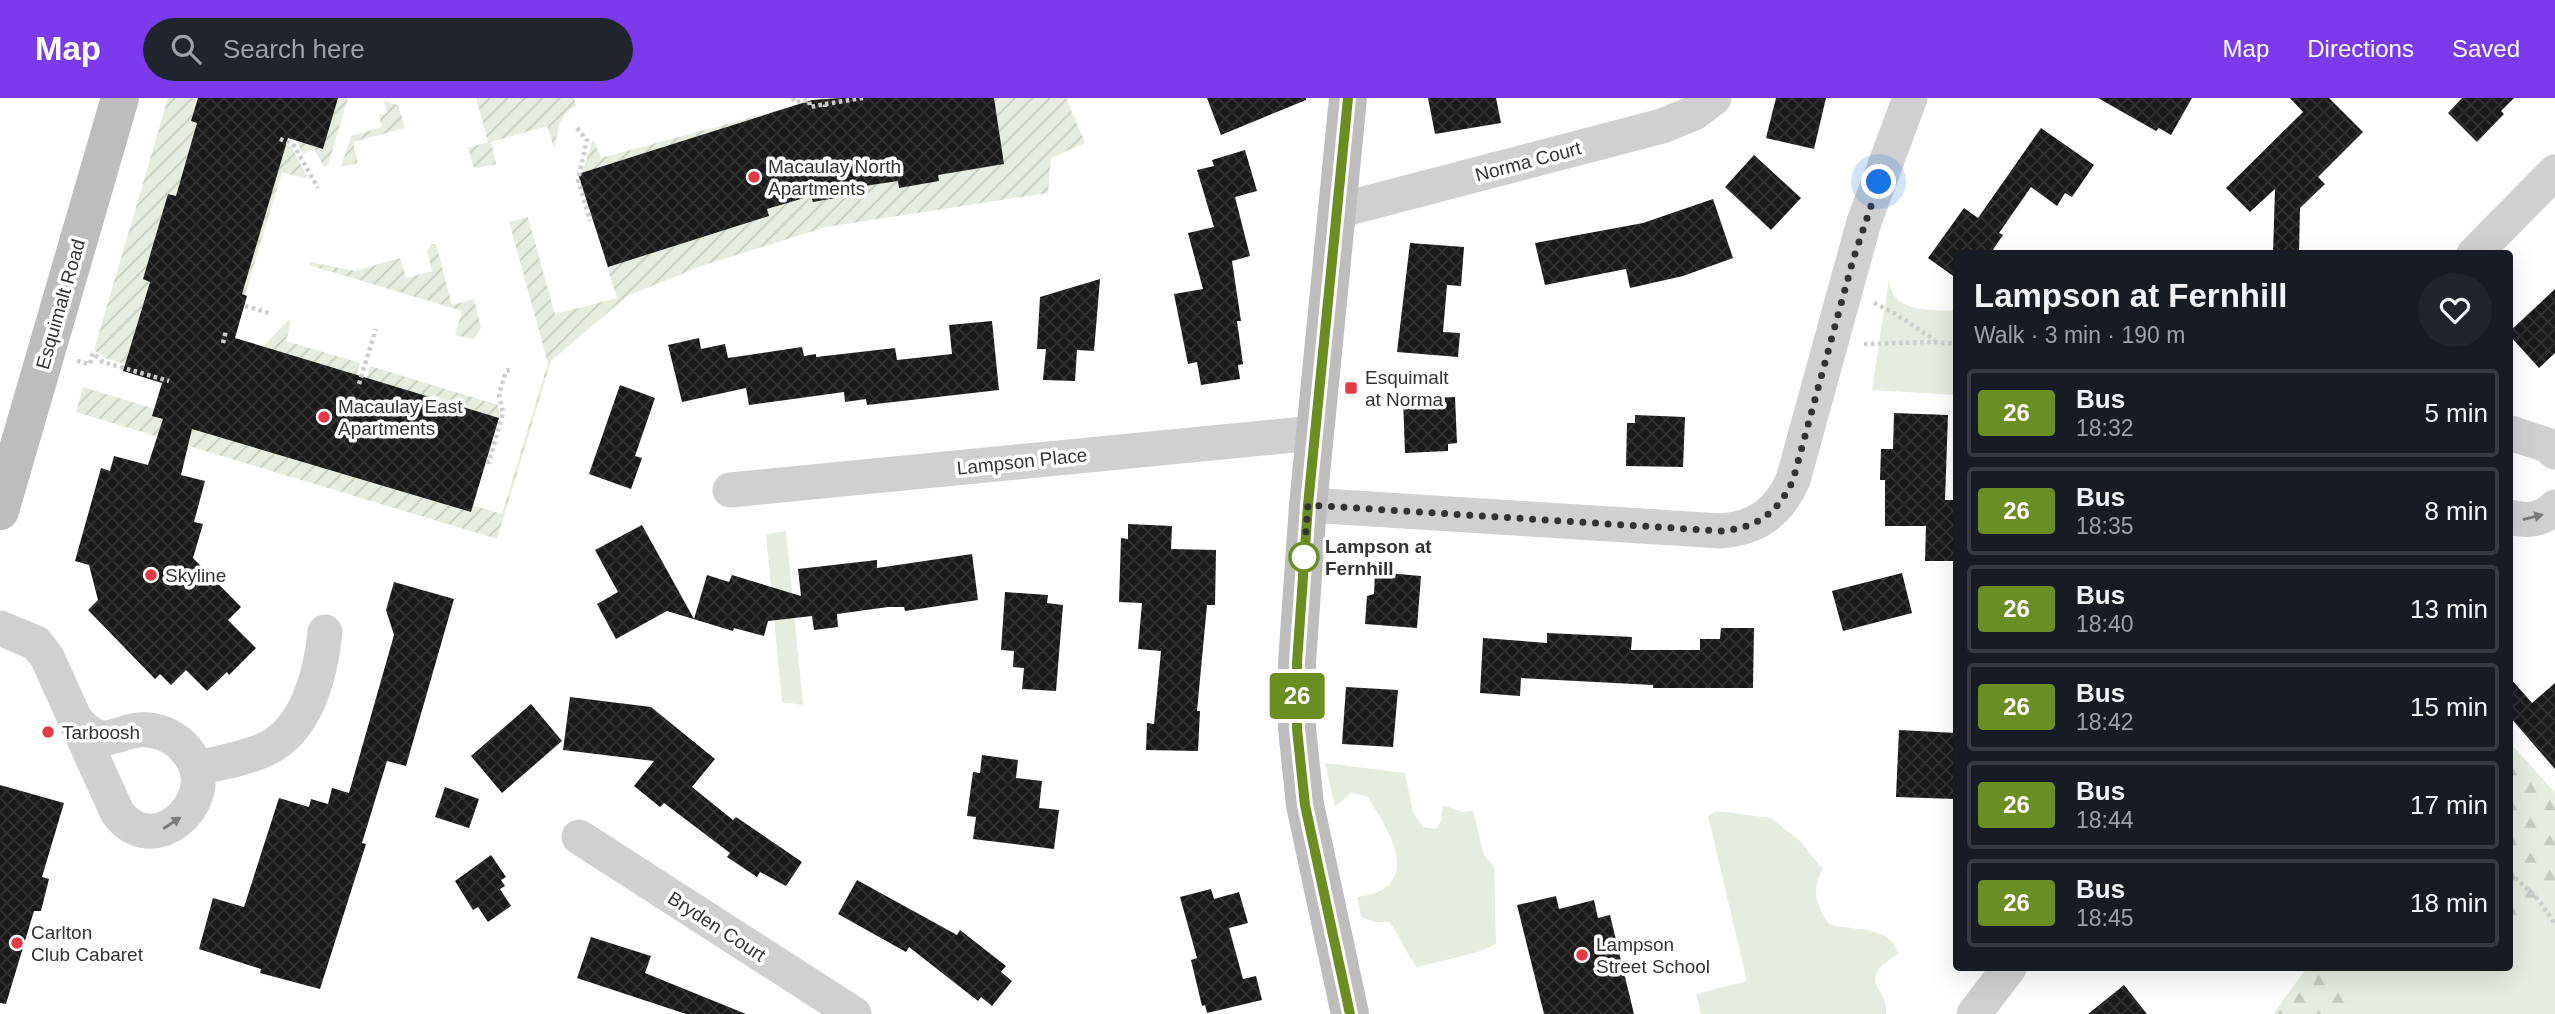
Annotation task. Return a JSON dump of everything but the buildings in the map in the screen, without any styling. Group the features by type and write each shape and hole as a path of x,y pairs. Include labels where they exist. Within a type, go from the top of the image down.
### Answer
{"main road":[{"name":"Esquimalt Road","path":"0,511 120,98"},
{"path":"1348,98 1308,505 1297,663 1297,729 1305,805 1350,1014"}],"street":[{"name":"Norma Court","path":"1337,211 1662,126 1694,113 1714,98"},
{"path":"1308,505 1721,531 1758,523 1773,512 1785,497 1793,480 1864,222 1910,98"},
{"path":"2478,250 2555,172"},
{"name":"Lampson Place","path":"730,490 1315,433"},
{"path":"2513,434 2540,442 2555,452"},
{"path":"2513,518 2537,519 2555,506"},
{"path":"0,628 36,643 47,657 74,718 117,812 126,824 139,831 154,832 167,828 188,812 198,786 197,768 177,738 151,729 102,738 86,731 74,718"},
{"path":"197,768 258,752 284,737 306,704 323,654 325,632"},
{"name":"Bryden Court","path":"579,837 854,1014"},
{"path":"1973,1014 2007,971"}],"path":[{"path":"795,100 809,100 810,107 863,98"},
{"path":"577,128 587,140 578,180 590,220"},
{"path":"280,139 293,144 318,188"},
{"path":"1845,290 1894,313 1936,341"},
{"path":"245,306 269,313"},
{"path":"359,384 376,329"},
{"path":"223,343 226,331"},
{"path":"1832,337 1853,344 1917,345 1936,341 1953,344"},
{"path":"91,361 93,353 102,361 169,381"},
{"path":"486,461 489,462 503,413 499,394 506,371 510,370"},
{"path":"2513,876 2536,898 2555,924"}],"green space":[{"path":"168,98 243,98 201,113 125,364 105,358 94,350"},
{"path":"330,98 348,98 328,165 324,167 314,148 303,154 296,141 316,146"},
{"path":"476,98 574,98 576,106 563,118 554,148 547,126 491,142 496,164 477,168 473,166 468,148 488,142"},
{"path":"823,98 886,98 580,180 593,139 601,158"},
{"path":"994,98 1066,98 1085,143 1051,158 1048,193 826,227 704,265 627,296 551,361 497,539 76,412 83,387 502,514 548,363 509,222 528,217 555,314 617,298 605,260 819,193 1004,164"},
{"path":"384,101 398,105 405,128 353,142 358,163 341,167 351,136 382,127 379,115 387,113"},
{"path":"279,143 291,146 307,176 303,178 282,172 245,295 234,292"},
{"path":"432,244 436,244 452,305 474,299 481,328 474,339 455,335 462,311 309,265 310,262 355,271 400,258 406,278 432,271 427,251"},
{"path":"1889,278 1891,290 1904,304 1923,309 1953,311 1953,395 1872,390"},
{"path":"288,320 291,321 286,341 360,363 354,382 257,353"},
{"path":"370,366 498,405 500,413 497,425 365,385"},
{"path":"786,531 803,705 782,702 766,534"},
{"path":"2513,746 2555,793 2555,1014 2273,1014 2305,971 2513,971"},
{"path":"2513,746 2555,793 2555,891 2537,898 2544,909 2513,922"},
{"path":"1325,763 1405,773 1413,812 1423,827 1436,829 1441,821 1443,805 1462,812 1473,811 1484,855 1494,866 1496,944 1478,952 1417,967 1389,922 1375,922 1361,917 1357,897 1378,892 1391,883 1396,871 1396,857 1385,826 1367,796 1351,793 1335,807"},
{"path":"1717,811 1771,818 1799,840 1823,869 1816,891 1821,910 1829,924 1870,931 1888,938 1894,945 1898,954 1885,963 1875,978 1886,1004 1886,1014 1701,1014 1696,994 1747,981 1708,816"},
{"path":"2305,971 2340,971 2353,1014 2273,1014"}],"bus line":[{"name":"26","path":"1348,98 1308,505 1297,663 1297,729 1305,805 1350,1014"}],"place":[{"name":"Macaulay North Apartments","path":"754,177"},
{"name":"Esquimalt at Norma","path":"1351,388"},
{"name":"Macaulay East Apartments","path":"324,417"},
{"name":"Lampson at Fernhill","path":"1304,557"},
{"name":"Skyline","path":"151,575"},
{"name":"Tarboosh","path":"48,732"},
{"name":"Carlton Club Cabaret","path":"17,943"},
{"name":"Lampson Street School","path":"1582,955"}],"route":[{"path":"1304,557 1308,505 1721,531 1758,523 1773,512 1785,497 1793,480 1853,260 1879,182"}]}
